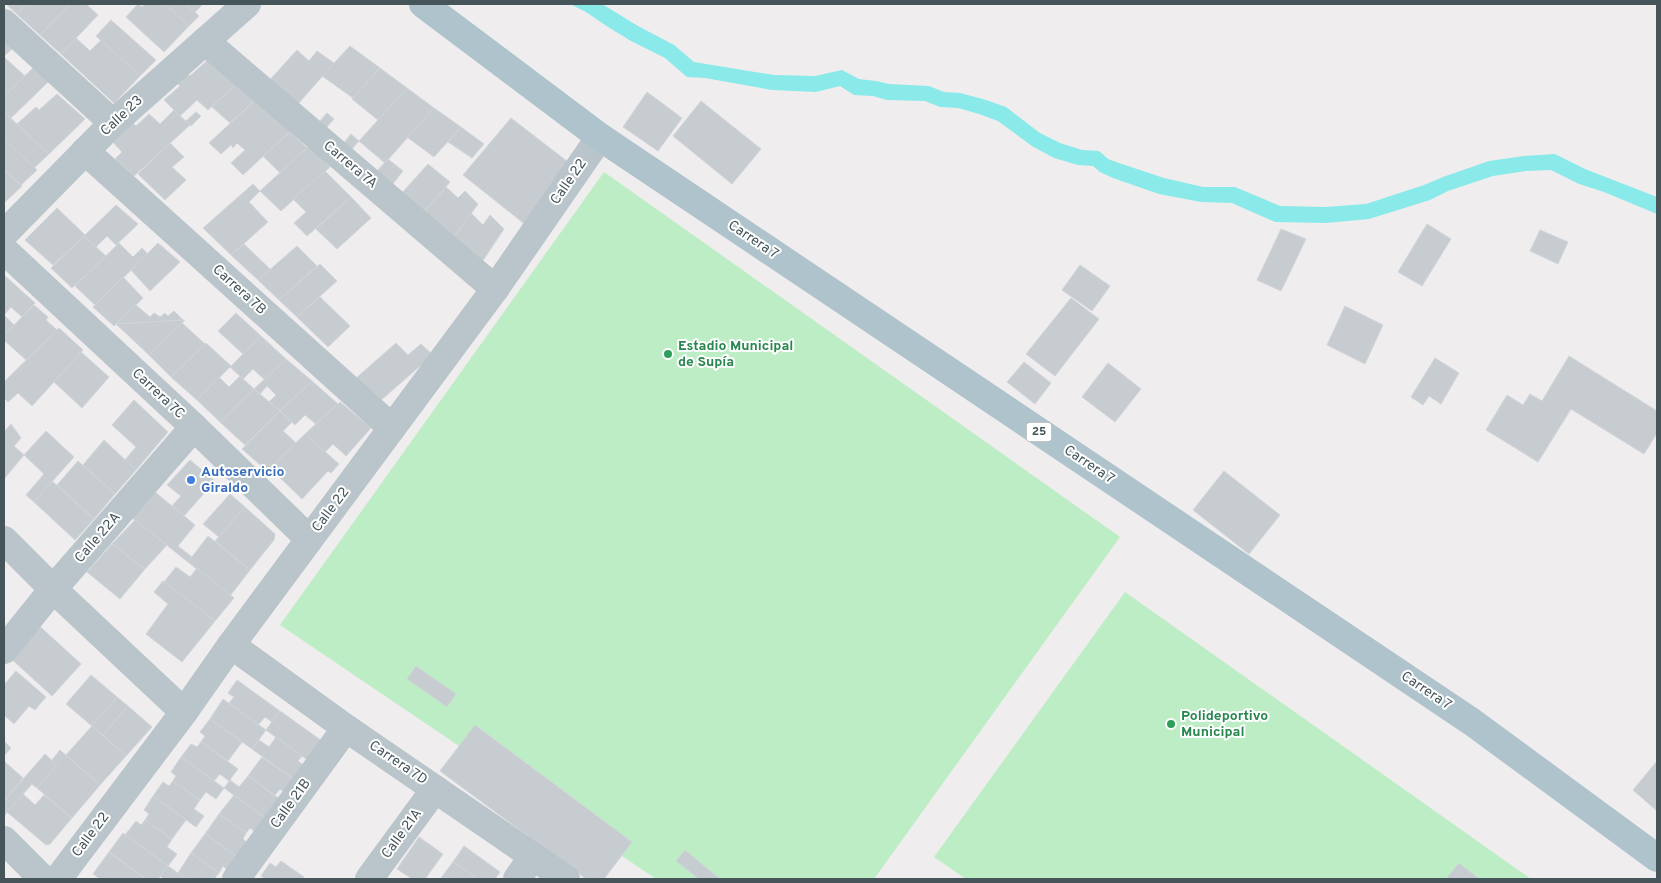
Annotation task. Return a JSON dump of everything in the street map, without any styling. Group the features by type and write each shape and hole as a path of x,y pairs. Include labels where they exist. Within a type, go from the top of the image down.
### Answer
{"main road":[{"name":"Carrera 7","path":"423,4 600,137 1472,722 1657,858"}],"street":[{"name":"Calle 23","path":"4,234 113,124 247,4"},
{"path":"4,23 113,124"},
{"name":"Carrera 7A","path":"204,41 495,289"},
{"name":"Calle 22","path":"61,877 495,289 600,137"},
{"name":"Carrera 7B","path":"85,151 392,428"},
{"name":"Carrera 7C","path":"4,250 194,427 309,539"},
{"name":"Calle 22A","path":"4,650 53,590 194,427"},
{"path":"4,540 53,590 184,712"},
{"name":"Carrera 7D","path":"231,645 346,728 566,879"},
{"name":"Calle 21B","path":"236,879 346,728"},
{"name":"Calle 21A","path":"369,879 434,789"},
{"path":"4,840 61,877"},
{"path":"517,879 533,856"}],"green space":[{"name":"Estadio Municipal de Supía","path":"604,172 1120,537 874,879 656,879 280,625"},
{"name":"Polideportivo Municipal","path":"1125,592 1531,879 966,879 934,857"}],"water":[{"path":"570,4 602,4 674,45 694,62 774,75 815,76 842,70 859,79 889,84 929,86 944,92 960,93 1006,107 1040,133 1060,143 1082,150 1099,151 1108,159 1164,178 1203,187 1235,187 1280,206 1325,207 1366,204 1489,161 1555,154 1585,169 1657,197 1657,214 1604,192 1579,184 1551,170 1526,171 1493,176 1448,191 1430,200 1369,219 1326,223 1275,222 1232,203 1201,202 1159,194 1113,178 1100,172 1093,166 1078,165 1054,158 1032,146 998,121 958,108 940,107 925,101 887,100 873,96 854,95 840,86 816,92 772,90 705,78 687,77 665,58 631,41"}],"building":[{"path":"6,4 26,4 17,14"},
{"path":"26,4 70,4 40,35 17,14"},
{"path":"70,4 86,4 98,15 61,54 40,35"},
{"path":"138,4 142,7 145,4 165,4 189,26 164,52 126,17"},
{"path":"165,4 186,4 199,16 189,26"},
{"path":"186,4 203,4 195,12"},
{"path":"111,20 156,60 140,76 96,36"},
{"path":"76,38 90,51 101,40 140,76 114,103 61,54"},
{"path":"4,39 13,48 4,56"},
{"path":"350,46 380,68 353,98 322,76"},
{"path":"297,50 309,61 317,51 334,63 298,104 267,83"},
{"path":"4,57 25,76 4,96"},
{"path":"211,57 237,83 208,110 197,100 180,116 164,100 180,86 177,83 187,73 190,76"},
{"path":"34,67 49,81 11,118 4,112 4,96"},
{"path":"380,68 407,88 378,120 352,99"},
{"path":"237,83 255,100 230,123 212,107"},
{"path":"407,88 434,108 385,163 359,141"},
{"path":"264,92 298,124 243,175 231,163 245,150 237,143 233,148 231,145 221,154 209,143"},
{"path":"647,92 682,118 658,151 623,127"},
{"path":"57,94 85,119 49,154 17,124 36,107 39,110"},
{"path":"701,101 761,149 732,184 673,136"},
{"path":"434,108 461,127 434,157 407,137"},
{"path":"174,110 190,125 134,176 115,159 122,152 112,141 133,123 136,126 149,114 160,124"},
{"path":"4,112 49,154 34,168 4,139"},
{"path":"196,112 201,116 191,126 186,121"},
{"path":"327,113 334,119 326,128 319,122"},
{"path":"511,118 568,162 527,226 463,175"},
{"path":"461,127 484,144 472,158 448,142"},
{"path":"290,132 307,148 280,173 263,156"},
{"path":"351,134 359,141 351,150 344,143"},
{"path":"4,139 37,170 21,185 4,170"},
{"path":"170,143 184,157 172,167 186,180 165,200 138,174"},
{"path":"309,146 330,167 281,211 260,191"},
{"path":"388,159 403,171 392,185 376,172"},
{"path":"428,164 450,182 424,212 402,193"},
{"path":"4,170 22,186 4,203"},
{"path":"325,171 351,197 307,236 294,223 306,212 293,199"},
{"path":"253,184 260,191 249,202 268,222 231,255 203,228"},
{"path":"446,187 458,198 465,191 478,204 453,239 424,212"},
{"path":"351,197 371,218 337,249 316,229"},
{"path":"116,205 138,224 116,245 107,236 96,247 84,236"},
{"path":"57,208 85,235 53,265 25,240"},
{"path":"471,213 483,225 490,215 504,229 480,265 453,239"},
{"path":"1427,224 1451,239 1422,286 1398,272"},
{"path":"1281,229 1306,239 1281,291 1257,280"},
{"path":"1540,230 1568,242 1558,264 1530,251"},
{"path":"84,236 106,256 72,288 51,268"},
{"path":"119,243 133,257 142,248 148,254 95,305 75,286"},
{"path":"158,243 180,262 150,291 131,270"},
{"path":"244,244 271,270 258,280 231,255"},
{"path":"297,246 317,266 279,300 258,280"},
{"path":"320,264 337,281 297,317 279,300"},
{"path":"1080,265 1110,286 1092,311 1062,290"},
{"path":"4,275 35,303 22,317 11,307 4,315"},
{"path":"123,277 143,298 114,326 93,307"},
{"path":"320,297 350,326 328,347 297,317"},
{"path":"1071,298 1099,319 1055,376 1026,354"},
{"path":"34,305 48,317 46,320 57,330 26,360 4,340 4,335"},
{"path":"136,305 150,317 154,313 160,317 165,313 168,316 174,311 183,320 116,324"},
{"path":"1345,306 1383,325 1365,364 1327,345"},
{"path":"236,313 261,336 243,354 218,331"},
{"path":"4,315 14,325 4,335"},
{"path":"185,320 149,355 116,324"},
{"path":"182,323 205,344 171,377 149,355"},
{"path":"59,328 83,350 32,406 18,393 8,402 4,398 4,382"},
{"path":"261,336 286,359 265,380 253,369 243,379 230,367"},
{"path":"206,343 231,366 197,400 171,377"},
{"path":"396,343 408,355 421,344 436,358 424,370 420,366 379,402 355,379"},
{"path":"81,352 109,377 82,408 54,382"},
{"path":"1569,356 1657,411 1657,433 1644,454 1571,409 1538,462 1486,430 1507,395 1523,405 1530,394 1542,401"},
{"path":"1435,358 1459,373 1441,404 1429,396 1423,405 1411,397"},
{"path":"286,359 312,381 280,411 269,402 276,395 267,386 260,394 254,389"},
{"path":"1024,362 1051,383 1035,404 1007,382"},
{"path":"1108,363 1141,389 1115,422 1082,397"},
{"path":"240,376 254,389 220,422 197,400 219,377 229,387"},
{"path":"312,381 338,404 316,424 305,415 295,425 280,411"},
{"path":"254,389 280,411 245,445 220,422"},
{"path":"134,400 168,432 136,470 125,460 136,447 112,425"},
{"path":"340,402 371,428 346,456 333,444 325,452 305,434"},
{"path":"280,411 292,422 283,431 296,443 267,471 242,449"},
{"path":"11,424 21,438 14,446 24,455 4,479 4,432"},
{"path":"46,431 74,457 34,502 26,495 44,474 24,455"},
{"path":"305,434 339,464 331,473 328,471 302,499 270,468"},
{"path":"104,440 136,470 115,494 83,465"},
{"path":"190,460 215,481 184,516 172,506 181,496 167,485"},
{"path":"78,461 115,494 94,519 57,485"},
{"path":"1224,471 1280,515 1249,554 1193,510"},
{"path":"52,481 94,519 75,540 34,502"},
{"path":"155,492 195,525 178,546 192,557 188,562 131,517"},
{"path":"230,494 245,507 219,537 203,524"},
{"path":"245,507 275,534 274,540 250,570 215,541"},
{"path":"135,520 167,545 145,569 112,544"},
{"path":"208,536 250,570 230,596 188,562"},
{"path":"112,544 145,569 120,599 87,572"},
{"path":"176,567 190,577 197,568 234,598 215,621 164,582"},
{"path":"163,581 215,621 182,662 146,634 168,604 154,592"},
{"path":"35,622 81,664 52,696 6,654"},
{"path":"416,666 456,694 447,707 407,679"},
{"path":"16,671 46,697 35,710 29,706 14,724 4,715 4,685"},
{"path":"91,675 117,697 92,726 66,704"},
{"path":"237,680 280,711 272,722 265,717 258,725 229,703 234,697 228,693"},
{"path":"117,697 128,706 103,735 92,726"},
{"path":"223,699 266,730 252,749 210,719"},
{"path":"128,706 152,727 126,756 103,735"},
{"path":"280,711 322,741 309,761 266,730"},
{"path":"210,719 242,742 228,761 201,742 205,736 200,732"},
{"path":"475,725 632,842 604,879 586,879 440,771"},
{"path":"92,726 126,756 100,785 66,755"},
{"path":"276,737 302,756 298,761 305,766 295,780 252,749 259,740 269,747"},
{"path":"4,741 11,748 4,756"},
{"path":"201,742 238,769 229,781 220,774 214,781 181,757 191,744 197,747"},
{"path":"60,750 100,785 72,818 37,788 57,765 52,760"},
{"path":"45,754 57,765 37,788 32,784 5,815 4,801"},
{"path":"181,757 224,788 216,799 206,792 200,800 173,781 176,776 171,772"},
{"path":"262,757 295,780 285,793 280,789 275,795 248,776"},
{"path":"4,761 23,778 4,801"},
{"path":"1657,761 1657,811 1633,790"},
{"path":"248,776 281,800 267,819 224,788 230,780 239,787"},
{"path":"173,781 200,800 194,809 204,816 196,827 153,796 163,782 169,786"},
{"path":"23,794 35,805 44,795 72,818 50,844 46,845 7,812"},
{"path":"234,795 267,819 257,833 250,828 246,833 219,814"},
{"path":"153,796 186,820 172,839 145,820 149,814 144,810"},
{"path":"219,814 246,833 243,839 249,844 239,858 205,834"},
{"path":"145,820 172,839 167,847 177,854 168,866 125,835 136,821 141,825"},
{"path":"123,833 168,866 158,879 146,879 109,852"},
{"path":"205,834 239,858 229,871 223,866 219,873 191,853"},
{"path":"419,837 443,854 425,879 412,879 397,869"},
{"path":"464,846 500,872 495,879 478,879 453,862"},
{"path":"685,850 720,879 699,879 676,861"},
{"path":"109,852 146,879 100,879 93,874"},
{"path":"191,853 219,873 214,879 187,879 178,873"},
{"path":"281,861 304,877 302,879 266,879 261,876 270,863 276,867"},
{"path":"453,862 478,879 441,878"},
{"path":"1459,863 1479,879 1446,879"},
{"path":"168,866 187,879 164,879 160,876"}],"place":[{"name":"Estadio Municipal de Supía","path":"668,354"},
{"name":"Autoservicio Giraldo","path":"191,480"},
{"name":"Polideportivo Municipal","path":"1171,724"}]}
